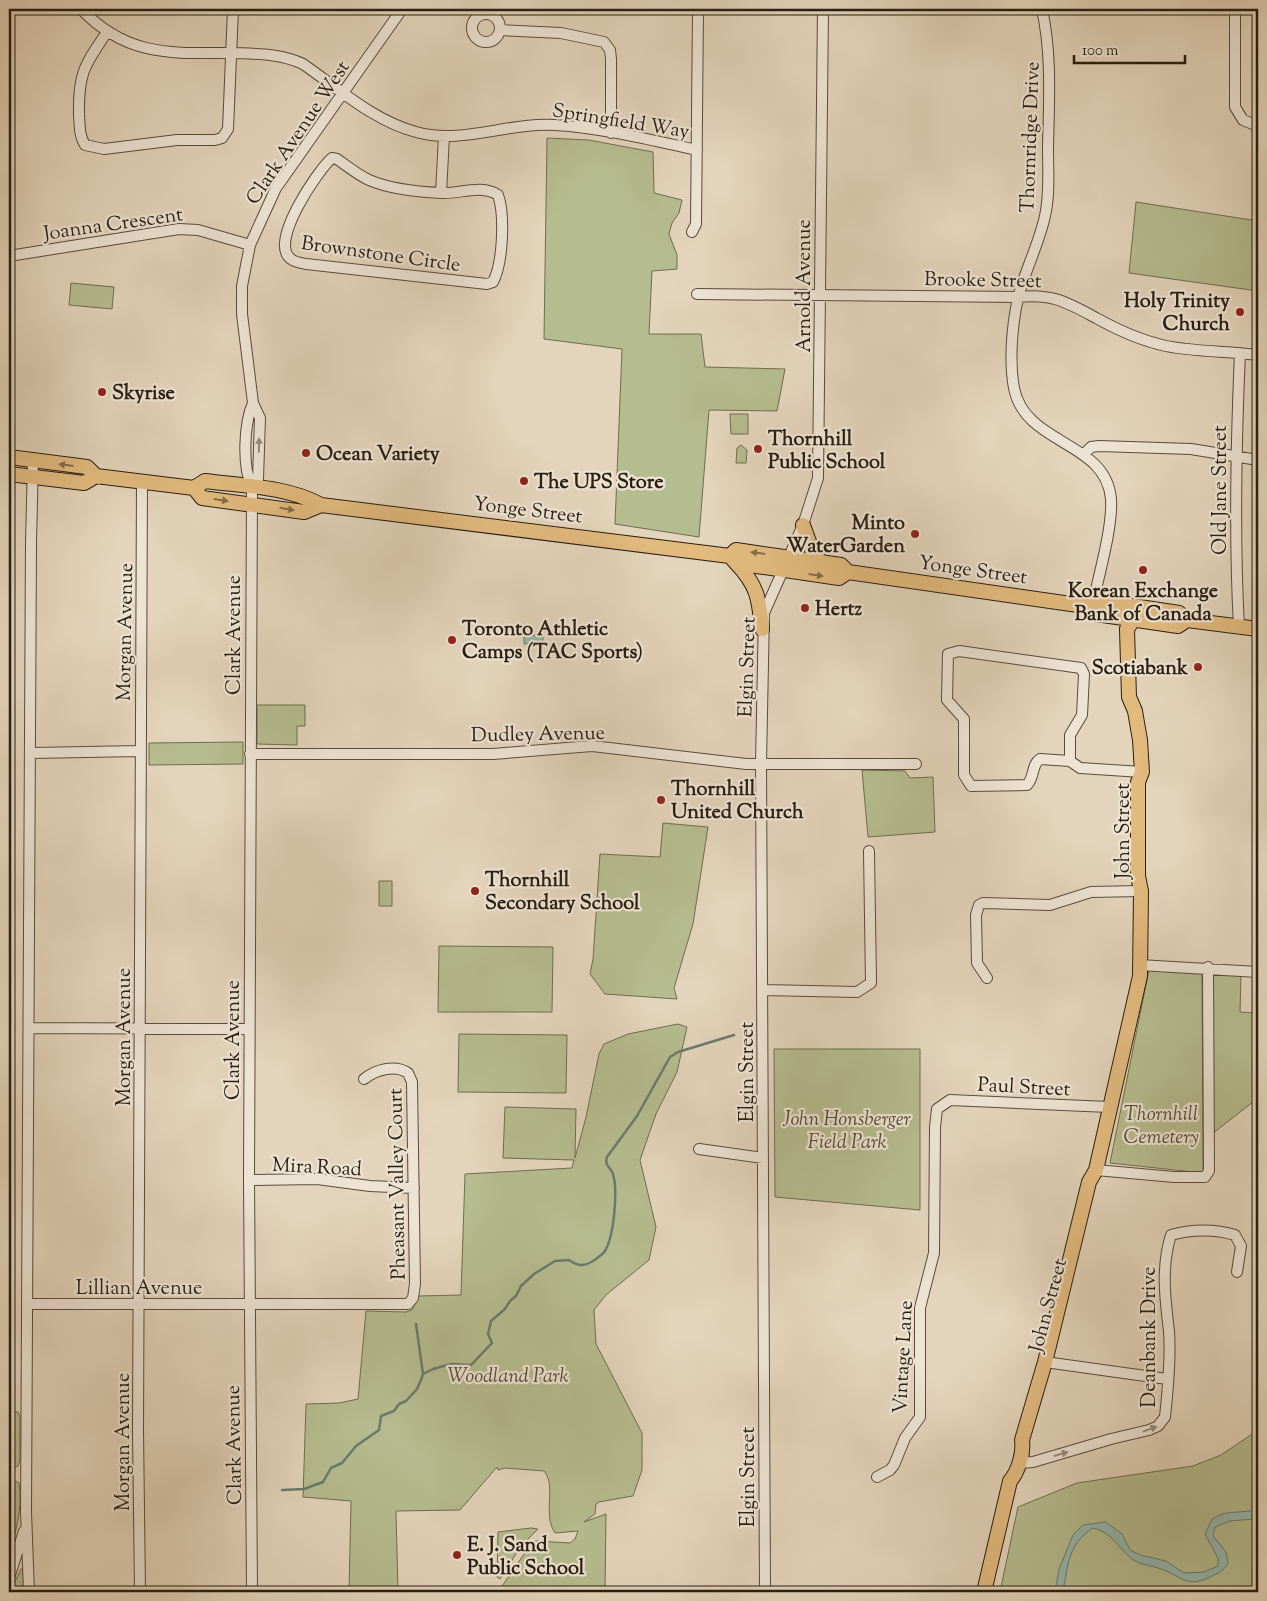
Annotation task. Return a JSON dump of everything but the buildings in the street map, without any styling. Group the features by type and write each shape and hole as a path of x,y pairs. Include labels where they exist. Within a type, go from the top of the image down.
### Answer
{"main road":[{"name":"Yonge Street","path":"9,457 86,467 96,476 194,488 204,481 252,487 306,497 320,504 733,559 782,570 838,578 848,572"},
{"name":"Yonge Street","path":"9,474 84,483 96,476"},
{"name":"Yonge Street","path":"194,488 202,498 304,512 320,504"},
{"path":"803,525 812,550 821,562"},
{"name":"Yonge Street","path":"733,559 736,550 841,565 848,572 1092,607 1096,614 1133,613 1178,626 1187,620 1258,630"},
{"path":"733,559 754,584 759,596 762,629"},
{"name":"John Street","path":"984,1592 1010,1482 1017,1469 1023,1447 1022,1440 1049,1362 1089,1182 1096,1170 1109,1107 1109,1090 1133,975 1139,965 1141,891 1138,866 1138,782 1142,772 1140,740 1134,707 1129,697 1127,629 1133,613"},
{"name":"John Street","path":"992,1592 1017,1484 1017,1469"}],"street":[{"name":"Springfield Way","path":"81,9 107,32 125,42 162,52 270,54 293,59 304,64 385,121 417,133 444,136 516,126 555,125 610,133 697,150"},
{"path":"107,32 83,72 79,86 80,136 85,145 94,148 113,149 178,140 215,140 222,138 228,129 233,53 233,9"},
{"name":"Clark Avenue West","path":"252,487 258,479 260,418 253,403 242,314 242,286 250,245 264,210 276,188 402,9"},
{"path":"692,232 696,224 698,9"},
{"name":"Arnold Avenue","path":"788,558 803,525 818,478 823,9"},
{"name":"Thornridge Drive","path":"1042,9 1050,69 1048,198 1041,232 1018,297 1014,325 1013,376 1019,403 1033,424 1084,454 1101,470 1108,483 1111,498 1110,520 1092,607"},
{"path":"1235,9 1235,107 1243,120 1258,126"},
{"path":"500,30 560,33 604,42 610,50 612,59 610,133"},
{"path":"442,193 444,136"},
{"name":"Brownstone Circle","path":"332,158 337,159 370,180 406,189 442,193 480,190 491,191 498,195 501,209 501,241 497,275 493,282 487,284 464,282 306,264 291,259 287,254 288,227 294,210 332,158"},
{"name":"Joanna Crescent","path":"9,256 178,228 198,230 250,245"},
{"name":"Brooke Street","path":"697,294 1018,297 1032,295 1063,301 1128,332 1166,346 1258,355"},
{"name":"Old Jane Street","path":"1239,627 1236,574 1240,352"},
{"path":"1084,454 1091,448 1123,446 1191,449 1258,460"},
{"path":"29,1592 26,1512 33,460"},
{"name":"Morgan Avenue","path":"140,1592 138,1429 142,482"},
{"name":"Clark Avenue","path":"252,487 248,1180 252,1592"},
{"name":"Elgin Street","path":"765,1592 762,629 767,603 788,558"},
{"path":"1070,761 1070,734 1082,715 1084,674 1081,668 960,651 948,654 947,700 964,719 964,775 968,784 975,788 1021,786 1030,782 1034,764 1040,758 1070,761 1080,768 1142,772"},
{"name":"Dudley Avenue","path":"250,754 493,754 592,746 746,764 916,764"},
{"path":"31,753 140,751"},
{"path":"763,990 857,992 871,983 870,851"},
{"path":"987,978 978,964 976,915 979,905 983,903 1050,905 1091,892 1141,891"},
{"path":"1139,965 1208,967 1258,972"},
{"path":"1096,1170 1174,1177 1205,1177 1208,1171 1208,967"},
{"path":"29,1028 140,1027 249,1029"},
{"name":"Pheasant Valley Court","path":"249,1304 408,1304 413,1298 416,1284 411,1078 408,1073 400,1069 373,1072 364,1079"},
{"name":"Paul Street","path":"939,1106 950,1100 961,1100 1109,1107"},
{"name":"Vintage Lane","path":"878,1477 890,1470 894,1465 905,1438 920,1417 920,1308 934,1253 935,1121 939,1106"},
{"path":"699,1149 763,1158"},
{"name":"Mira Road","path":"248,1180 316,1179 370,1186 414,1188"},
{"name":"Deanbank Drive","path":"1017,1469 1033,1462 1110,1439 1149,1430 1158,1426 1165,1417 1169,1332 1165,1308 1166,1257 1171,1234 1200,1231 1225,1232 1235,1236 1241,1246 1237,1272"},
{"name":"Lillian Avenue","path":"28,1304 249,1304"},
{"path":"1049,1362 1167,1379"},
{"path":"9,1578 23,1536 26,1512"}],"green space":[{"path":"547,138 589,140 653,152 654,193 682,200 679,213 672,223 669,234 677,255 677,269 652,271 649,334 701,334 705,367 785,369 777,411 709,410 699,537 615,524 622,349 544,339"},
{"path":"1136,202 1258,221 1258,291 1129,273"},
{"path":"71,283 114,287 112,309 69,305"},
{"path":"730,414 748,414 748,434 731,434"},
{"path":"741,445 747,450 746,463 736,463 737,448"},
{"path":"257,705 305,705 305,726 297,726 297,745 257,744"},
{"path":"243,742 243,764 149,765 149,743"},
{"path":"862,770 905,771 910,778 933,777 935,832 868,837"},
{"path":"663,823 708,827 693,924 674,988 677,999 605,994 590,974 593,959 600,854 660,857"},
{"path":"379,881 392,881 392,906 379,906"},
{"path":"439,946 553,947 552,1012 438,1012"},
{"name":"Thornhill Cemetery","path":"1149,970 1202,972 1203,1173 1110,1163"},
{"path":"1210,972 1241,973 1240,1012 1258,1013 1258,1098 1212,1134"},
{"name":"Woodland Park","path":"678,1024 687,1027 677,1072 656,1114 640,1160 656,1227 649,1260 606,1295 594,1310 596,1344 642,1433 642,1470 633,1496 599,1502 596,1504 595,1514 584,1522 606,1514 605,1592 498,1592 531,1544 536,1541 570,1543 575,1539 578,1531 555,1533 550,1517 548,1477 544,1471 505,1468 498,1470 497,1467 460,1510 396,1511 398,1592 349,1592 351,1501 303,1497 306,1404 339,1403 358,1399 366,1311 406,1312 412,1310 419,1296 461,1295 465,1174 572,1168 574,1160 503,1158 505,1107 576,1109 575,1158 599,1054 604,1044 628,1034"},
{"path":"459,1034 567,1035 566,1093 458,1092"},
{"name":"John Honsberger Field Park","path":"774,1049 920,1049 920,1210 775,1197"},
{"path":"10,1411 18,1412 20,1417 20,1460 18,1466 10,1470"},
{"path":"1258,1430 1258,1592 1000,1592 1018,1507 1077,1483 1193,1466 1221,1455"},
{"path":"10,1478 19,1483 20,1501 16,1528 9,1554"},
{"path":"531,1528 538,1529 521,1546 500,1579 497,1577 498,1532"},
{"path":"21,1569 26,1570 26,1592 10,1592"}],"water":[{"path":"524,635 543,635 543,643 524,644"},
{"path":"1258,1508 1258,1517 1255,1519 1230,1521 1215,1527 1213,1536 1226,1552 1228,1563 1220,1572 1210,1577 1189,1582 1161,1569 1142,1564 1127,1555 1105,1533 1093,1528 1078,1541 1070,1556 1063,1592 1055,1592 1059,1569 1073,1535 1083,1525 1106,1522 1122,1534 1130,1550 1140,1555 1166,1561 1184,1573 1204,1572 1218,1566 1218,1558 1205,1534 1212,1519 1224,1514"}],"waterway":[{"path":"423,1374 451,1364 471,1365 492,1343 488,1334 491,1321 505,1309 516,1296 521,1286 534,1274 555,1261 569,1260 578,1265 583,1265 593,1261 605,1251 611,1235 615,1202 614,1182 612,1172 606,1162 607,1157 637,1116 670,1057 678,1052 734,1035"},
{"path":"282,1490 304,1489 323,1482 331,1468 342,1463 356,1446 379,1430 381,1416 394,1411 399,1404 406,1401 417,1389 423,1374 416,1324"}],"place":[{"name":"Holy Trinity Church","path":"1240,312"},
{"name":"Skyrise","path":"102,392"},
{"name":"Thornhill Public School","path":"758,449"},
{"name":"Ocean Variety","path":"306,453"},
{"name":"The UPS Store","path":"524,481"},
{"name":"Minto WaterGarden","path":"915,534"},
{"name":"Korean Exchange Bank of Canada","path":"1143,570"},
{"name":"Hertz","path":"805,608"},
{"name":"Toronto Athletic Camps (TAC Sports)","path":"452,640"},
{"name":"Scotiabank","path":"1198,667"},
{"name":"Thornhill United Church","path":"661,800"},
{"name":"Thornhill Secondary School","path":"475,891"},
{"name":"E. J. Sand Public School","path":"457,1555"}]}
